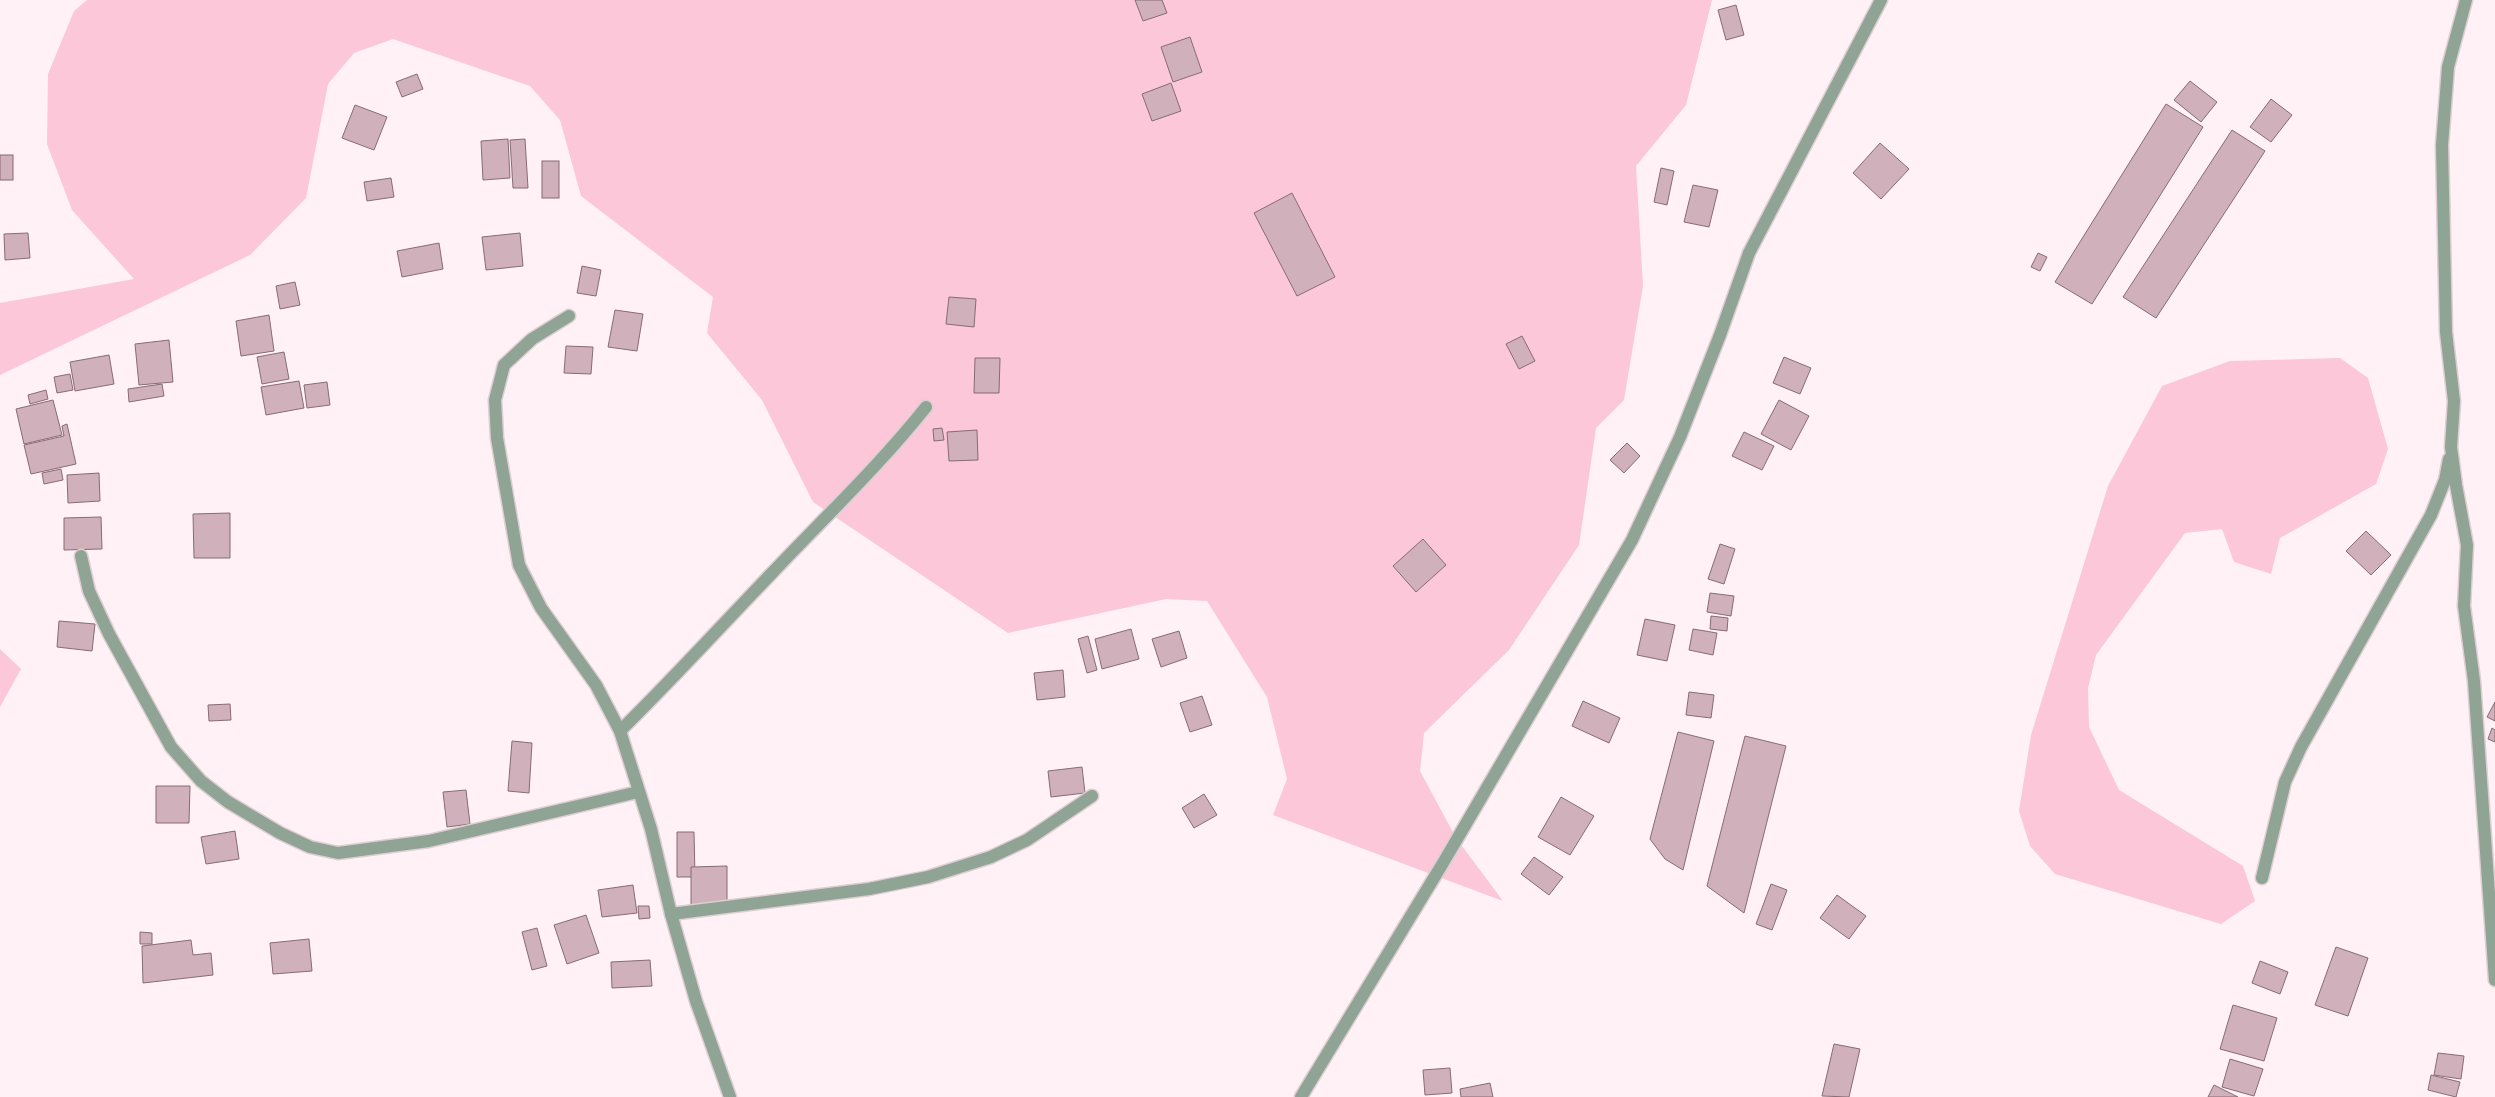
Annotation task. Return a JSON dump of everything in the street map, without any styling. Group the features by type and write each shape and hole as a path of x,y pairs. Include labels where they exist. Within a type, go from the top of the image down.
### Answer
{"street":[{"path":"1301,1097 1443,863 1632,540 1680,437 1720,335 1748,253 1881,0"},
{"path":"2262,878 2285,782 2301,747 2431,515 2445,480 2451,447 2454,402 2446,332 2442,145 2448,67 2466,0"},
{"path":"569,316 532,339 504,364 495,400 497,438 519,565 541,608 596,685 620,730 651,829 670,914 696,1001 730,1097"},
{"path":"620,730 673,679 772,573 889,453 926,407"},
{"path":"2451,447 2456,485 2468,545 2464,606 2474,681 2495,980"},
{"path":"81,556 89,591 104,626 171,747 201,781 228,802 280,833 310,847 338,852 429,841 638,792"},
{"path":"670,914 869,889 928,877 991,858 1027,840 1092,796"}],"shaded area":[{"path":"87,0 1712,0 1686,105 1636,166 1643,286 1624,400 1596,428 1579,545 1509,650 1424,733 1420,771 1456,838 1503,901 1273,815 1287,779 1267,697 1207,601 1166,599 1008,633 813,502 762,400 707,333 713,297 581,196 560,120 530,86 393,39 354,53 328,84 306,198 250,255 0,375 0,303 134,279 72,210 47,144 48,74 74,11"},
{"path":"2340,358 2368,378 2388,449 2376,484 2280,538 2271,574 2234,562 2222,529 2185,533 2096,655 2088,688 2089,727 2119,790 2243,866 2255,901 2221,924 2055,874 2030,846 2019,811 2031,735 2108,486 2162,386 2230,361"},
{"path":"0,649 21,669 0,707"}],"building":[{"path":"1135,0 1162,0 1167,13 1143,21"},
{"path":"1736,5 1744,35 1726,40 1718,10"},
{"path":"1190,37 1202,72 1173,82 1161,47"},
{"path":"417,74 423,89 402,97 396,82"},
{"path":"2190,81 2217,102 2201,122 2174,100"},
{"path":"1171,83 1181,111 1152,121 1142,94"},
{"path":"2271,99 2292,115 2271,142 2250,127"},
{"path":"2166,104 2203,127 2092,304 2055,282"},
{"path":"355,105 387,117 374,150 342,138"},
{"path":"2232,130 2265,151 2156,318 2123,297"},
{"path":"508,139 510,178 483,180 481,141"},
{"path":"525,139 528,188 513,188 510,140"},
{"path":"1880,143 1909,169 1881,199 1853,173"},
{"path":"0,155 13,155 13,180 0,180"},
{"path":"542,161 559,161 559,198 542,198"},
{"path":"1661,168 1674,171 1667,205 1654,202"},
{"path":"391,178 394,197 367,201 364,182"},
{"path":"1693,185 1718,190 1709,227 1684,222"},
{"path":"1292,193 1335,277 1297,296 1254,213"},
{"path":"28,233 30,258 5,260 4,234"},
{"path":"520,233 523,266 486,270 482,237"},
{"path":"439,243 443,269 402,277 397,251"},
{"path":"2038,253 2047,257 2040,271 2031,267"},
{"path":"582,266 601,270 596,296 577,293"},
{"path":"295,282 300,305 280,309 276,286"},
{"path":"949,297 976,299 974,327 946,324"},
{"path":"615,310 643,314 637,351 608,347"},
{"path":"269,315 274,351 241,356 236,321"},
{"path":"1522,336 1535,361 1519,369 1506,344"},
{"path":"169,340 173,382 139,385 135,344"},
{"path":"566,346 593,347 591,374 564,373"},
{"path":"284,352 289,379 262,384 257,357"},
{"path":"109,355 114,384 75,391 70,362"},
{"path":"1784,357 1811,368 1800,394 1773,383"},
{"path":"975,358 1000,358 999,393 974,393"},
{"path":"70,374 73,390 57,393 54,377"},
{"path":"299,381 304,408 266,415 261,387"},
{"path":"327,382 330,405 307,408 304,385"},
{"path":"162,384 164,396 129,402 128,389"},
{"path":"46,390 48,399 30,404 28,395"},
{"path":"53,400 62,435 24,444 16,409"},
{"path":"1779,400 1809,416 1791,450 1761,434"},
{"path":"67,424 76,464 31,474 24,445 64,436 62,426"},
{"path":"942,428 944,440 934,441 933,429"},
{"path":"977,430 978,460 949,461 947,432"},
{"path":"1744,432 1774,446 1762,470 1732,456"},
{"path":"1627,443 1640,456 1624,473 1610,460"},
{"path":"61,469 63,480 44,484 42,473"},
{"path":"99,473 100,501 68,503 67,475"},
{"path":"230,513 230,558 194,558 193,514"},
{"path":"101,517 102,549 64,550 64,518"},
{"path":"2366,531 2391,555 2371,575 2346,551"},
{"path":"1423,539 1446,565 1416,592 1393,566"},
{"path":"1720,544 1735,549 1724,584 1708,579"},
{"path":"1710,593 1734,596 1731,616 1707,612"},
{"path":"1711,616 1728,618 1727,631 1710,629"},
{"path":"1645,619 1675,625 1667,661 1637,655"},
{"path":"59,621 95,624 92,651 57,647"},
{"path":"1131,629 1139,659 1102,669 1095,639"},
{"path":"1693,629 1717,633 1713,655 1689,650"},
{"path":"1179,631 1187,658 1161,667 1152,639"},
{"path":"1088,636 1097,670 1087,673 1078,639"},
{"path":"1063,670 1065,697 1037,700 1034,673"},
{"path":"1689,692 1714,695 1711,718 1686,715"},
{"path":"1202,696 1212,725 1190,732 1180,703"},
{"path":"1583,701 1620,718 1609,743 1572,726"},
{"path":"2495,702 2495,721 2487,717"},
{"path":"230,704 231,720 209,721 208,705"},
{"path":"2492,728 2495,730 2495,742 2488,739"},
{"path":"1678,732 1714,741 1683,870 1665,859 1650,839"},
{"path":"1745,736 1786,746 1744,913 1707,886"},
{"path":"512,741 532,743 529,793 508,791"},
{"path":"1082,767 1085,793 1051,797 1048,771"},
{"path":"156,786 190,786 189,823 156,823"},
{"path":"466,790 470,824 447,827 443,792"},
{"path":"1204,794 1217,815 1194,828 1182,808"},
{"path":"1561,797 1594,816 1570,855 1538,837"},
{"path":"235,831 239,859 206,864 201,837"},
{"path":"677,832 694,832 695,877 677,877"},
{"path":"1534,857 1563,877 1549,895 1521,874"},
{"path":"727,866 727,905 691,906 691,867"},
{"path":"1771,884 1787,890 1772,930 1756,924"},
{"path":"633,885 637,913 602,917 598,890"},
{"path":"1837,895 1866,916 1849,939 1820,918"},
{"path":"638,906 649,906 650,918 639,919"},
{"path":"586,915 599,953 567,964 554,925"},
{"path":"537,928 547,966 532,970 522,932"},
{"path":"140,932 152,933 152,944 140,944"},
{"path":"309,939 312,971 273,974 270,943"},
{"path":"191,940 193,955 211,953 213,975 143,983 142,946"},
{"path":"2336,947 2368,958 2348,1016 2315,1005"},
{"path":"650,960 652,986 612,988 611,962"},
{"path":"2260,961 2288,972 2280,994 2252,983"},
{"path":"2233,1005 2277,1018 2264,1061 2220,1049"},
{"path":"1834,1044 1860,1049 1849,1097 1822,1096"},
{"path":"2438,1053 2464,1056 2461,1079 2434,1075"},
{"path":"2230,1059 2263,1069 2254,1096 2222,1087"},
{"path":"1450,1068 1452,1093 1425,1095 1423,1070"},
{"path":"2431,1075 2460,1082 2456,1097 2428,1090"},
{"path":"1490,1083 1493,1097 1461,1097 1460,1089"},
{"path":"2214,1085 2238,1097 2208,1097"}]}
